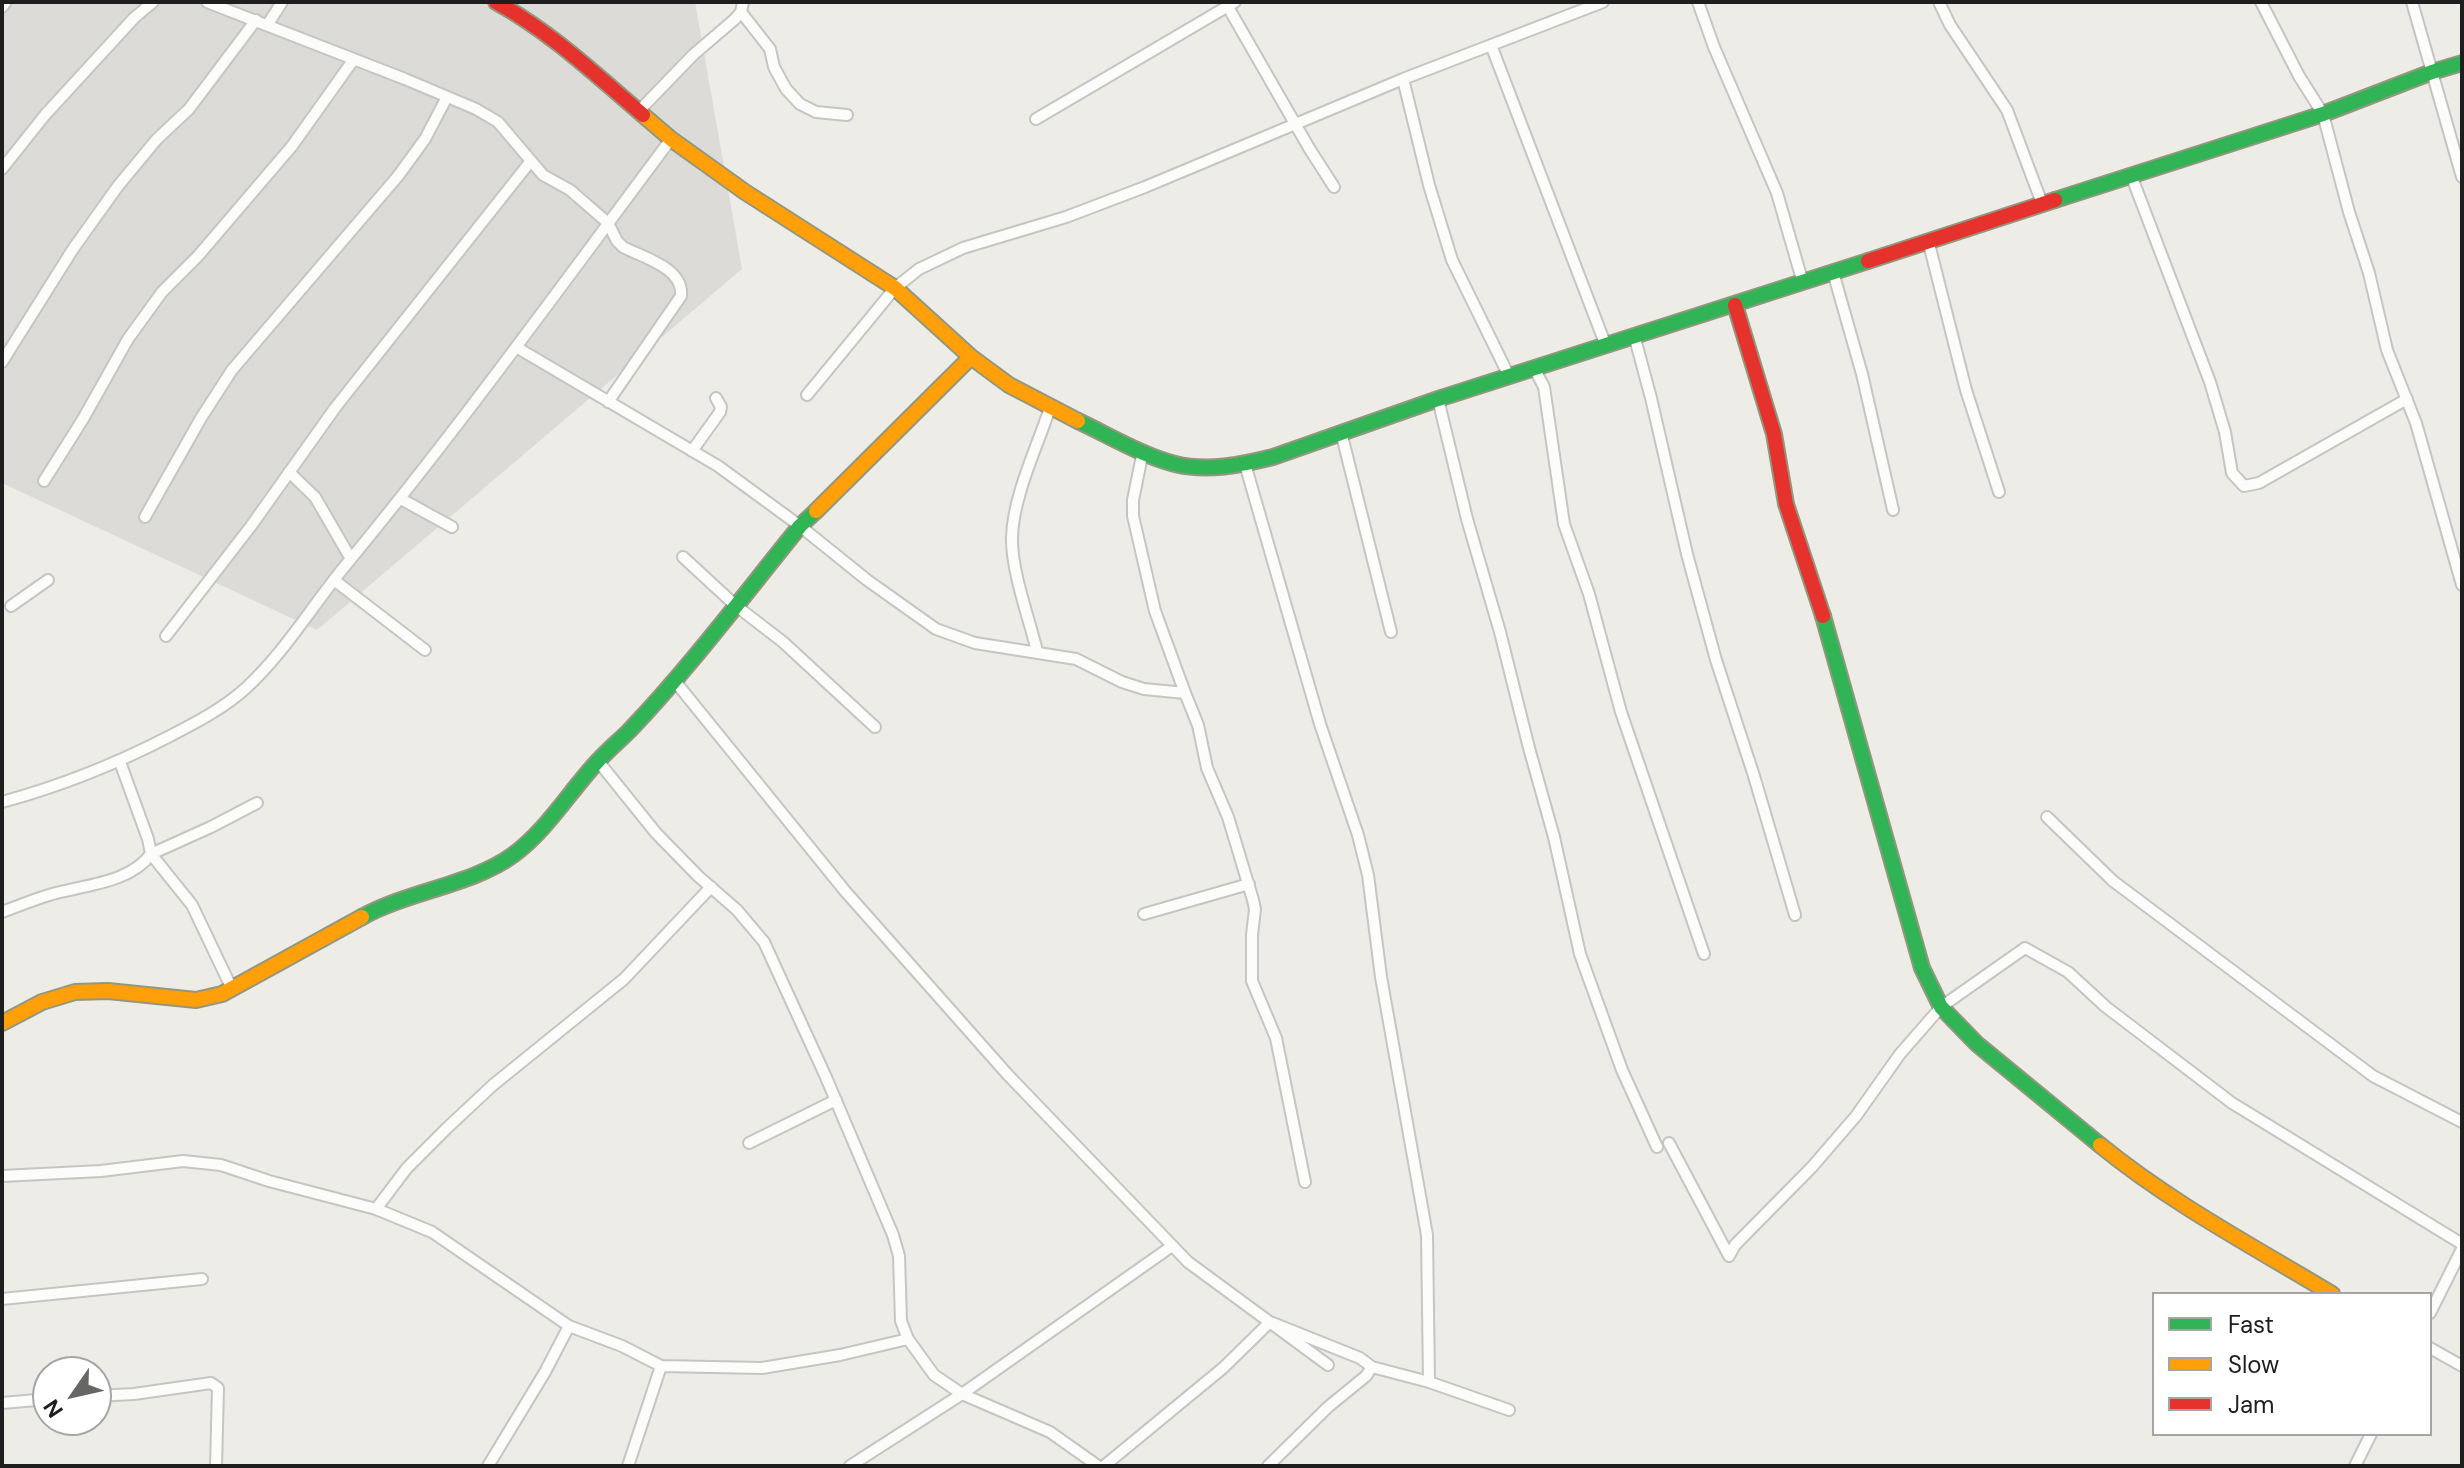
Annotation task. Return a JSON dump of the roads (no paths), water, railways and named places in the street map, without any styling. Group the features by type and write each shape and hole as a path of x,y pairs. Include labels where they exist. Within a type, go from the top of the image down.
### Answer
{"street":[{"path":"2,7 6,2"},
{"path":"2,169 45,115 134,18 153,2"},
{"path":"207,2 476,109 498,122 543,175 570,190 608,223 623,247 674,273 682,287 681,296 608,402"},
{"path":"268,24 282,2"},
{"path":"496,2 557,42 671,139 745,192 895,288 971,357 1009,385 1050,408 1175,464 1217,468 1245,464 1634,335 2323,114 2462,63"},
{"path":"807,395 895,288 919,269 963,248 1066,217 1145,187 1403,79 1603,2"},
{"path":"1698,2 1714,47 1777,193 1803,283"},
{"path":"1939,2 1950,25 2007,110 2043,206"},
{"path":"2261,2 2291,62 2323,114 2369,273 2387,350 2416,423 2462,585"},
{"path":"2412,2 2462,177"},
{"path":"1036,119 1232,4 1296,124 1334,187"},
{"path":"638,112 742,7 770,49 774,67 786,89 800,104 816,112 847,115"},
{"path":"2,362 73,249 118,186 157,139 189,109 256,20"},
{"path":"1491,45 1606,346"},
{"path":"44,481 128,339 162,292 198,256 292,146 354,59"},
{"path":"1403,79 1429,185 1452,260 1509,376"},
{"path":"145,517 232,370 398,176 425,139 447,97"},
{"path":"2,802 43,791 120,762 210,715 247,688 295,633 401,499 671,139"},
{"path":"166,636 383,346 530,162"},
{"path":"2131,175 2210,382 2225,432 2232,473 2244,486 2259,483 2407,399"},
{"path":"1928,240 1966,390 1999,492"},
{"path":"1833,272 1862,374 1893,510"},
{"path":"1735,305 1774,434 1786,504 1814,585 1922,968 1941,1007 1977,1044 2125,1165 2328,1292"},
{"path":"1634,335 1716,660 1795,915"},
{"path":"516,347 718,466 936,629 975,643 1076,659 1122,682 1144,689 1185,693"},
{"path":"2,1023 42,1002 75,992 108,991 196,1000 222,994 378,908 481,873 513,855 539,831 598,761 674,680 800,526 971,357"},
{"path":"1534,368 1544,387 1564,524 1589,594 1621,712 1704,954"},
{"path":"692,451 720,412 716,398"},
{"path":"1438,399 1467,519 1554,837 1580,954 1622,1070 1657,1147"},
{"path":"1037,651 1012,540 1014,511 1050,408"},
{"path":"1341,432 1391,632"},
{"path":"1143,451 1133,500 1133,516 1155,611 1198,725 1207,768 1228,817 1249,884 1255,909 1252,981 1276,1038 1305,1182"},
{"path":"1245,464 1320,724 1358,835 1368,875 1381,977 1427,1235 1429,1382"},
{"path":"289,472 315,497 351,559"},
{"path":"401,499 452,527"},
{"path":"683,557 735,605 783,642 875,727"},
{"path":"6,609 48,580"},
{"path":"334,580 425,650"},
{"path":"6,609 28,591"},
{"path":"674,680 866,914 1008,1075 1188,1262 1328,1365"},
{"path":"598,761 656,833 737,910 764,942 893,1235 899,1256 901,1321 908,1339 934,1375 962,1394 1050,1432 1098,1466"},
{"path":"120,762 151,854 192,905 232,989"},
{"path":"2,912 48,895 117,878 144,864 151,854 257,803"},
{"path":"2047,817 2113,881 2373,1076 2462,1122"},
{"path":"1144,914 1249,884"},
{"path":"376,1209 407,1168 447,1128 493,1085 624,979 711,887"},
{"path":"1669,1143 1729,1256 1735,1245 1812,1167 1856,1116 1900,1054 1941,1007 2025,948 2068,972 2106,1007 2232,1103 2462,1246 2432,1309"},
{"path":"749,1143 836,1100"},
{"path":"2,1176 101,1171 183,1161 221,1165 376,1209 432,1232 569,1326 622,1346 661,1366 762,1368 840,1355 908,1339"},
{"path":"850,1466 962,1394 1172,1246"},
{"path":"2,1299 202,1279"},
{"path":"1104,1466 1223,1368 1270,1322 1360,1358 1372,1367 1429,1382 1509,1410"},
{"path":"488,1466 569,1326"},
{"path":"2432,1349 2462,1366"},
{"path":"628,1466 661,1366"},
{"path":"1268,1466 1372,1367"},
{"path":"112,1395 211,1383 218,1388 216,1466"},
{"path":"2,1403 32,1400"},
{"path":"2355,1466 2370,1436"}]}
